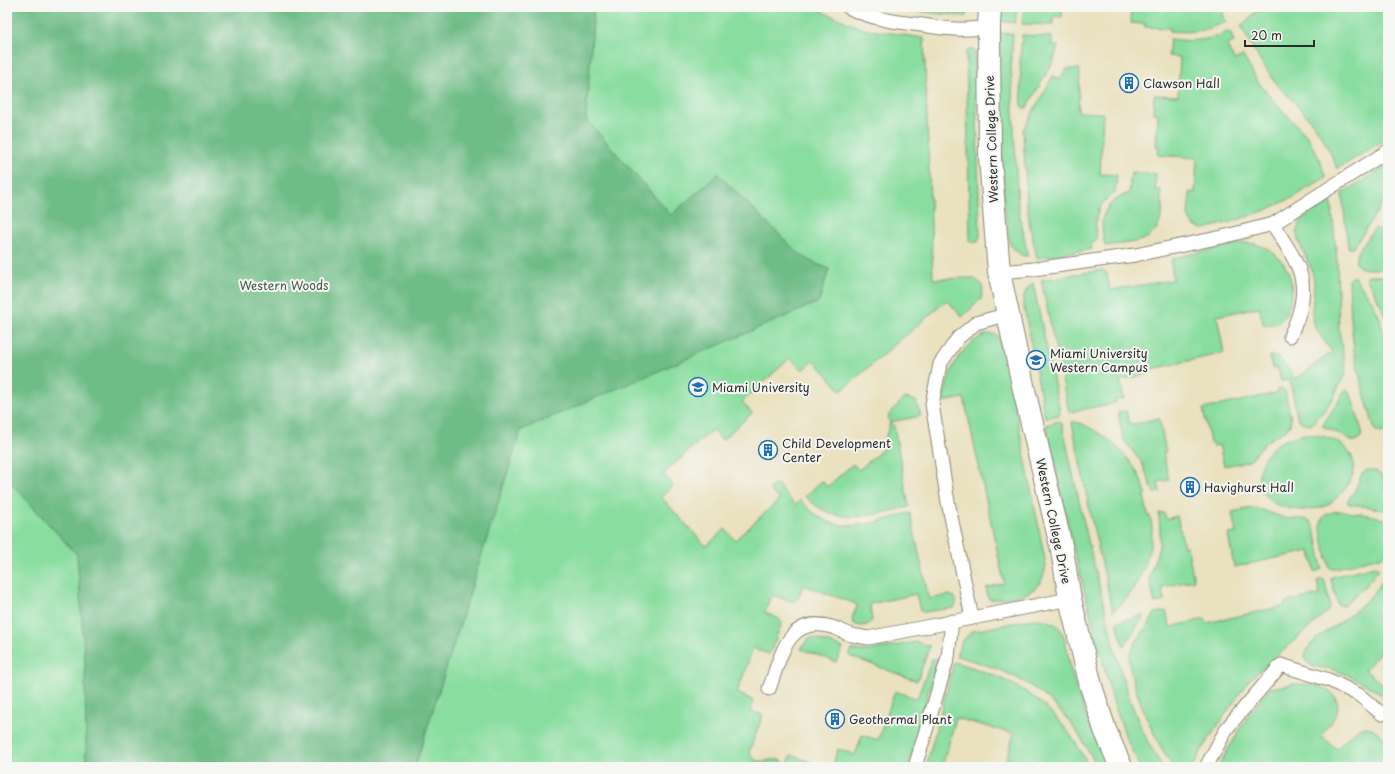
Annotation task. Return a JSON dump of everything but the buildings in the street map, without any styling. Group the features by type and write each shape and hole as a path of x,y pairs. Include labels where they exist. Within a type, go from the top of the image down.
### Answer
{"street":[{"name":"Western College Drive","path":"990,17 990,158 999,272 1024,390 1062,550 1070,599 1091,686 1105,730 1121,767"}],"lane":[{"path":"848,7 860,14 886,21 957,30 969,30 990,17"},
{"path":"999,272 1034,270 1135,255 1222,237 1273,224 1388,152"},
{"path":"1273,224 1292,254 1301,275 1303,296 1298,318 1290,336"},
{"path":"972,618 948,502 932,404 940,364 958,338 976,323 1008,314"},
{"path":"769,689 786,643 797,630 813,624 832,627 852,635 868,638 1070,599"},
{"path":"915,767 948,657 952,621"},
{"path":"1206,767 1227,728 1281,665 1329,680 1359,695 1382,714"}],"green space":[{"name":"Western Woods","path":"7,7 818,7 823,12 863,29 924,38 933,279 971,278 980,283 983,289 981,299 962,317 947,300 841,391 814,360 802,370 790,358 742,402 752,413 722,440 712,430 663,474 673,486 661,497 706,546 725,529 735,540 779,500 769,489 776,483 795,505 800,500 819,517 841,525 876,522 910,513 929,599 949,595 955,597 955,607 923,612 920,610 916,594 870,604 872,621 868,624 860,626 853,623 852,618 857,606 856,604 803,585 798,599 795,602 771,595 765,613 778,618 782,623 769,654 753,648 737,693 752,700 753,704 751,711 763,715 749,752 752,757 759,761 779,760 788,765 791,755 824,767 7,767"},
{"name":"Western Woods","path":"7,7 594,7 586,119 671,215 718,174 797,252 812,262 829,269 819,302 521,430 415,767 86,767 85,664 77,555 13,485 7,482"},
{"path":"880,7 968,7 966,16"},
{"path":"1002,7 1017,7 1015,23 1000,21"},
{"path":"1024,7 1062,7 1062,17 1053,16 1053,25 1022,24"},
{"path":"1132,7 1221,7 1226,22 1199,31 1170,31 1170,28 1145,27 1145,24 1131,23"},
{"path":"1261,7 1388,7 1388,138 1337,169 1327,145 1318,130 1274,80 1249,42 1241,26"},
{"path":"1227,32 1231,33 1234,42 1227,45 1234,60 1243,56 1258,82 1307,136 1318,156 1326,177 1294,197 1266,210 1231,222 1204,229 1193,225 1188,215 1190,192 1195,193 1197,158 1158,155 1159,146 1156,146 1158,113 1153,113 1154,95 1178,96 1180,57 1168,56 1170,39 1199,40"},
{"path":"999,33 1013,34 1011,66 1018,207 1028,256 1021,255 1010,245 1004,208 997,65"},
{"path":"1022,35 1052,37 1052,46 1058,46 1054,60 1026,109 1022,107 1020,61"},
{"path":"969,50 975,50 980,237 978,242 970,242 966,52"},
{"path":"1066,69 1080,69 1078,112 1103,113 1100,174 1117,175 1115,192 1103,202 1100,207 1096,218 1096,240 1091,243 1092,249 1037,258 1027,205 1023,130 1053,76 1060,80"},
{"path":"1388,165 1388,192 1377,212 1353,248 1349,248 1342,193"},
{"path":"1131,172 1156,174 1155,190 1161,190 1161,202 1163,203 1158,227 1146,238 1128,243 1105,246 1102,228 1104,214 1113,202 1129,193"},
{"path":"1331,200 1337,260 1339,330 1346,372 1333,398 1324,411 1311,425 1309,425 1302,422 1297,417 1290,380 1281,381 1278,368 1272,368 1269,356 1278,358 1296,379 1332,352 1313,323 1312,313 1314,283 1312,270 1296,233 1302,219"},
{"path":"1375,228 1380,230 1388,251 1388,267 1378,269 1362,268 1358,266 1356,262 1357,253"},
{"path":"1242,243 1264,247 1274,253 1287,270 1291,280 1292,291 1290,303 1285,316 1279,322 1264,326 1259,307 1217,316 1224,353 1148,370 1149,374 1120,380 1124,399 1115,400 1116,403 1069,412 1041,280 1102,270 1107,273 1110,290 1173,280 1171,262 1174,258"},
{"path":"1388,274 1388,322 1375,293 1366,278 1368,276 1382,276"},
{"path":"1354,276 1373,303 1381,321 1380,322 1388,344 1388,430 1381,433 1375,430 1354,350 1349,279"},
{"path":"1033,283 1060,412 1059,415 1045,418 1023,302 1026,291"},
{"path":"987,334 994,334 1002,340 1046,565 1041,581 1033,590 1021,595 994,599 988,598 986,588 1004,583 964,398 943,402 951,371 956,362 969,345"},
{"path":"1282,389 1285,391 1291,419 1290,425 1287,429 1266,442 1249,461 1224,466 1219,445 1213,446 1212,443 1210,443 1203,409 1277,393 1277,390"},
{"path":"1346,389 1350,392 1362,431 1361,437 1356,441 1351,441 1322,426"},
{"path":"906,398 916,401 921,416 890,422 888,420 889,415 903,399"},
{"path":"1126,411 1130,425 1159,418 1166,452 1163,452 1169,480 1158,482 1160,492 1154,493 1142,463 1123,439 1118,412"},
{"path":"1059,421 1062,423 1088,539 1127,691 1142,730 1163,767 1140,767 1127,740 1113,701 1073,547 1046,425"},
{"path":"890,422 894,426 909,507 868,515 841,516 817,506 805,496 822,481 827,487 853,464 859,470 882,450"},
{"path":"1072,422 1080,423 1092,429 1110,441 1126,457 1139,475 1146,495 1144,496 1152,529 1149,552 1135,587 1121,605 1113,611 1091,517"},
{"path":"1305,434 1326,437 1339,443 1350,453 1354,467 1350,480 1342,493 1330,503 1317,508 1296,510 1274,503 1267,497 1259,482 1259,474 1264,458 1269,451 1279,443"},
{"path":"1367,470 1380,474 1383,478 1386,484 1388,511 1349,504 1347,502 1355,490 1362,474"},
{"path":"1252,508 1285,518 1305,519 1310,521 1316,536 1322,569 1315,572 1310,551 1234,567 1228,534 1236,533 1232,512"},
{"path":"1340,511 1375,516 1388,521 1388,553 1380,557 1332,569 1329,567 1323,542 1321,525 1322,520 1327,514"},
{"path":"1159,513 1164,513 1166,519 1177,516 1184,547 1187,546 1194,580 1162,587 1164,601 1155,603 1149,578 1159,547"},
{"path":"1374,566 1378,567 1378,570 1366,585 1344,605 1342,606 1338,604 1331,579 1332,577"},
{"path":"1388,574 1388,643 1365,670 1388,689 1388,699 1356,679 1331,669 1311,665 1306,660 1305,656 1309,647 1314,642 1346,618 1369,598"},
{"path":"1321,579 1325,582 1330,606 1327,612 1248,681 1204,746 1193,767 1173,767 1146,717 1129,666 1129,659 1132,649 1155,613 1166,611 1170,627 1205,619 1206,623 1285,606 1285,602 1320,595 1317,581"},
{"path":"1144,615 1125,645 1123,645 1117,622"},
{"path":"1033,619 1041,619 1056,624 1061,630 1067,646 1072,675 1080,699 1088,722 1108,767 1097,767 1071,724 1057,707 1041,693 1023,681 1003,672 981,663 956,656 962,641 973,631"},
{"path":"811,638 843,648 836,662 801,649 807,640"},
{"path":"916,642 930,646 917,681 849,656 851,650 866,651"},
{"path":"936,658 937,660 908,767 832,767 838,749 855,755 862,735 878,740 895,691 917,699 932,659"},
{"path":"954,662 998,677 1035,698 1050,711 1064,727 1077,745 1089,767 1004,767 1014,734 956,718 942,767 926,767"},
{"path":"1294,684 1316,685 1326,689 1334,696 1338,705 1338,710 1321,736 1337,749 1357,729 1368,727 1373,729 1388,742 1388,767 1218,767 1250,712 1270,688"}],"place":[{"name":"Clawson Hall","path":"1129,83"},
{"name":"Miami University Western Campus","path":"1036,360"},
{"name":"Miami University","path":"698,387"},
{"name":"Child Development Center","path":"768,450"},
{"name":"Havighurst Hall","path":"1190,487"},
{"name":"Geothermal Plant","path":"835,719"}]}
